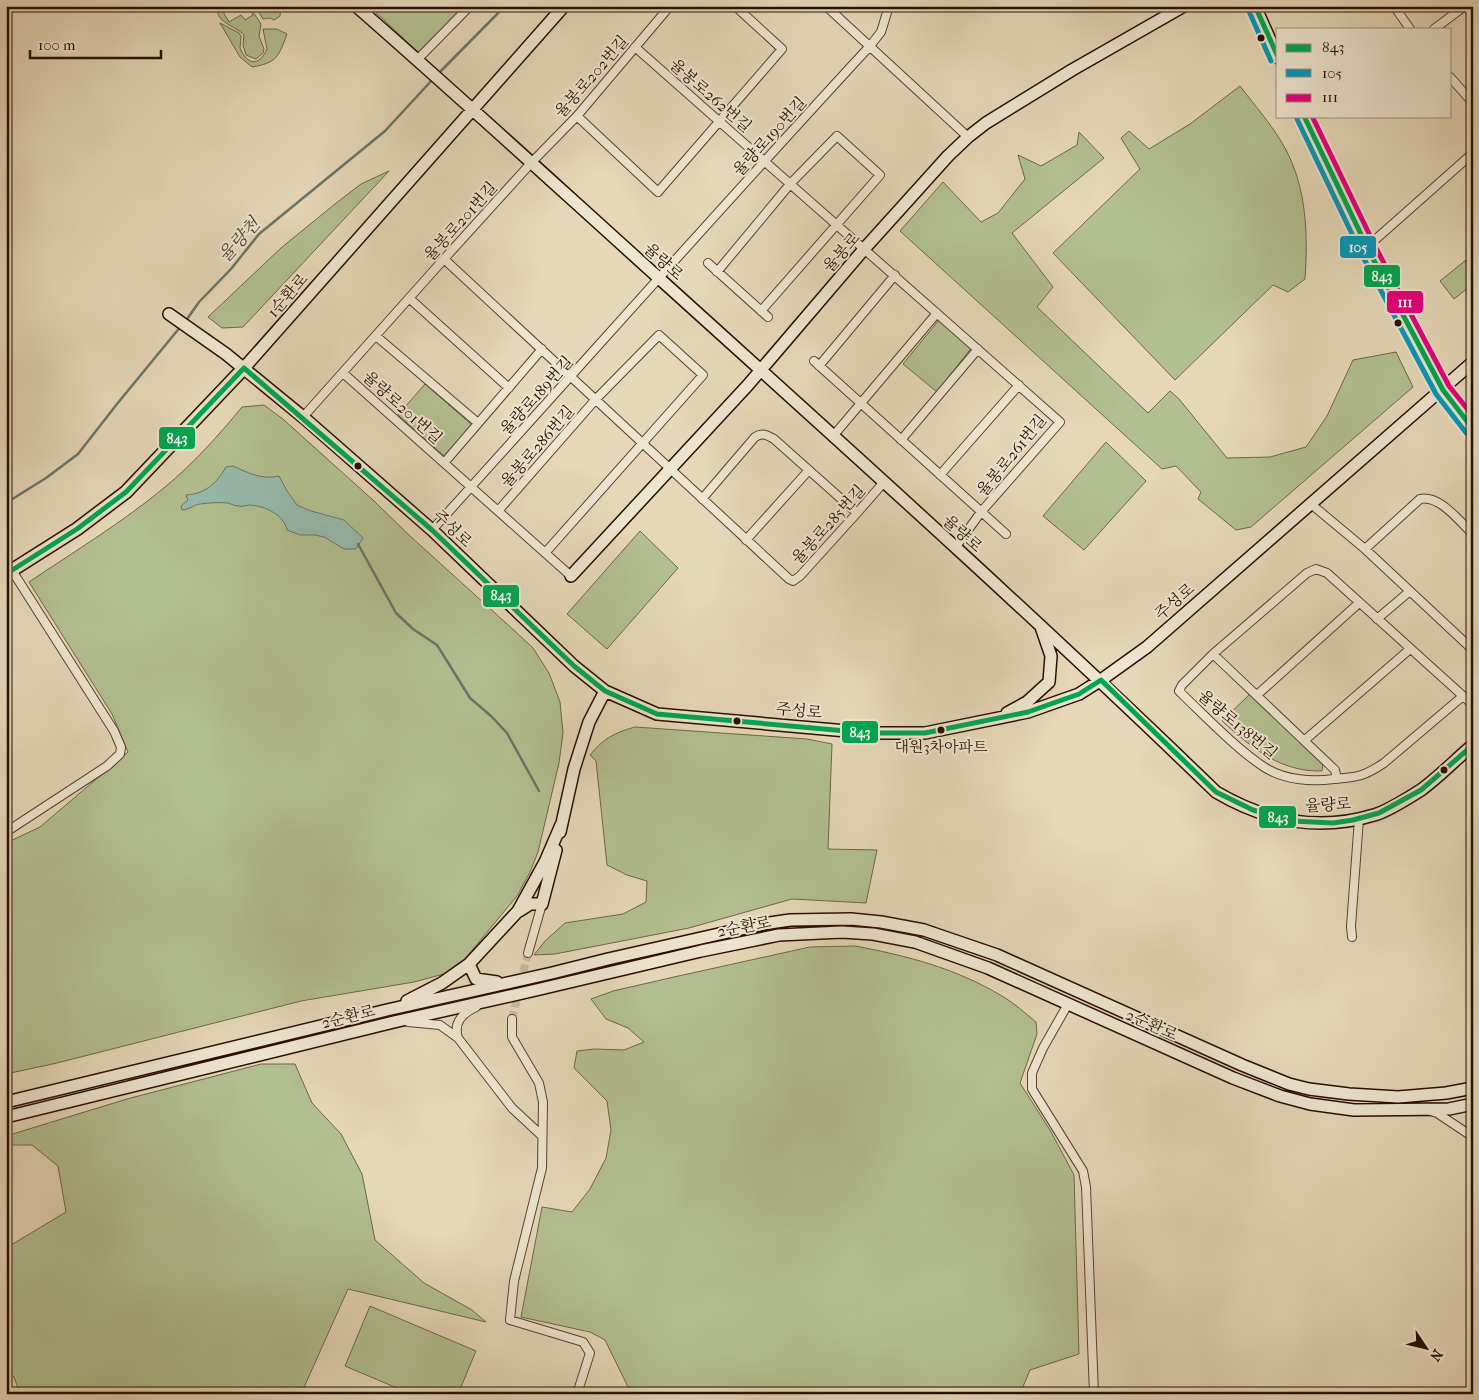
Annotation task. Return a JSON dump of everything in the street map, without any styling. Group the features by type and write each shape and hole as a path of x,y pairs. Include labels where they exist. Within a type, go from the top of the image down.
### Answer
{"main road":[{"name":"1순환로","path":"8,568 77,529 126,492 244,368"}],"street":[{"name":"율량로","path":"356,6 428,68 834,435 1101,680 1216,792 1260,813 1301,823 1341,823 1376,815 1421,789 1473,745"},
{"path":"417,60 470,6"},
{"name":"1순환로","path":"244,368 564,6"},
{"name":"율봉로202번길","path":"532,162 577,116 670,6"},
{"path":"577,116 658,192 782,49 735,6"},
{"path":"826,6 968,137"},
{"name":"율량로190번길","path":"660,279 764,160 870,46 881,32 889,6"},
{"path":"1156,22 1168,6"},
{"name":"율봉로","path":"571,576 672,469 761,370 865,248 948,156 968,137 986,123 1072,70 1184,6"},
{"path":"1254,6 1276,54"},
{"path":"1394,6 1409,28"},
{"path":"1435,28 1464,6"},
{"name":"율봉로262번길","path":"635,47 865,248"},
{"path":"1452,79 1473,103"},
{"path":"1308,118 1368,247 1443,390 1473,429"},
{"path":"717,272 791,184 837,136 880,175 761,311"},
{"path":"1368,247 1473,153"},
{"name":"율봉로201번길","path":"303,417 532,162"},
{"name":"율봉로261번길","path":"865,248 1060,422 982,512 955,548"},
{"name":"율봉로286번길","path":"444,259 672,469"},
{"path":"708,264 768,317"},
{"path":"895,275 817,364 1006,534"},
{"name":"율량로189번길","path":"432,530 660,279"},
{"path":"409,298 508,388"},
{"path":"834,435 937,313"},
{"name":"주성로","path":"169,314 244,368 303,417 432,530 574,666 605,691 657,714 869,733 925,733 1028,712 1079,694 1146,647 1473,362"},
{"name":"율봉로286번길","path":"498,511 596,399 659,335 703,375 643,442"},
{"path":"376,336 478,423"},
{"path":"444,462 542,349"},
{"path":"901,440 978,349"},
{"name":"율량로201번길","path":"343,373 571,576"},
{"path":"940,475 1019,385"},
{"path":"702,499 755,437 765,434 774,439 858,513"},
{"path":"546,553 643,442"},
{"name":"율봉로285번길","path":"672,469 784,576 792,581 800,576 884,482"},
{"path":"746,540 809,470"},
{"path":"1365,549 1420,499 1426,498 1440,504 1473,534"},
{"path":"1311,504 1365,549 1473,650"},
{"path":"6,832 108,766 120,754 121,747 96,700 8,568"},
{"name":"율량로138번길","path":"1463,696 1384,764 1358,777 1314,781 1287,776 1265,768 1179,691 1182,685 1213,654 1307,573 1316,570 1327,573 1473,705"},
{"path":"1377,619 1410,590"},
{"path":"1257,695 1359,603"},
{"path":"997,719 1026,702 1049,682 1051,656 1040,625"},
{"path":"1305,740 1410,649"},
{"path":"1213,654 1305,740 1335,770 1338,779"},
{"path":"528,952 542,904 574,769 588,722 605,691"},
{"path":"1352,937 1351,926 1359,819"},
{"path":"387,1010 416,997 469,964 518,911 545,862 561,825"},
{"path":"518,911 530,904 542,904"},
{"name":"2순환로","path":"6,1102 387,1010 508,984 763,924 790,920 851,919 882,922 924,930 997,955 1242,1066 1302,1087 1350,1094 1398,1097 1446,1093 1473,1088"},
{"name":"2순환로","path":"6,1117 398,1021 752,939 803,933 842,932 897,938 938,949 988,968 1233,1078 1280,1096 1310,1104 1354,1110 1450,1109 1473,1104"},
{"path":"469,964 476,979 508,984"},
{"path":"458,1038 455,1029 468,1011 492,1000"},
{"path":"1068,1004 1043,1048 1032,1073 1032,1089 1082,1171 1084,1179 1094,1394"},
{"path":"512,1019 512,1037 539,1084 543,1102 542,1168 514,1281 510,1320 583,1342 590,1353 577,1394"},
{"path":"398,1021 440,1025 458,1038 512,1108 542,1135"},
{"path":"1426,1109 1437,1113 1473,1137"}],"green space":[{"path":"226,6 222,10 229,22 241,15 245,20 253,15 251,9 261,24 259,36 264,49 263,53 256,59 246,55 243,45 244,35 220,18 217,8"},
{"path":"281,6 280,16 274,20 270,18 263,19 256,7"},
{"path":"369,6 463,6 420,54"},
{"path":"220,23 239,33 241,36 240,48 246,58 253,62 260,59 267,49 263,29 277,29 287,34 282,48 272,61 252,67 240,57"},
{"path":"1240,86 1285,148 1298,180 1306,229 1305,279 1288,292 1273,285 1175,380 1053,253 1140,169 1121,138 1129,131 1149,149 1190,124"},
{"path":"1079,132 1104,158 1012,233 1053,287 1037,307 1148,413 1170,391 1179,399 1227,458 1270,457 1306,447 1327,416 1353,360 1396,352 1413,387 1251,527 1236,530 1198,499 1201,492 1176,466 1162,469 900,231 943,182 981,222 998,213 1025,179 1018,155 1041,166 1077,145"},
{"path":"389,171 243,327 222,328 208,317 281,248 335,204 361,184"},
{"path":"1466,260 1473,269 1473,284 1454,299 1440,281"},
{"path":"939,320 972,347 937,392 903,364"},
{"path":"425,384 472,425 444,456 398,415"},
{"path":"264,405 284,420 374,501 533,648 549,673 560,702 563,733 559,763 538,852 517,896 455,971 414,982 301,1001 57,1063 6,1074 6,843 40,827 128,752 112,714 29,582 116,524 165,487 186,469 242,407"},
{"path":"1106,442 1146,481 1084,550 1043,516"},
{"path":"640,531 678,568 607,649 567,614"},
{"path":"1250,694 1323,764 1322,771 1307,770 1280,763 1256,749 1222,721"},
{"path":"635,727 807,739 832,744 828,849 877,850 866,903 792,899 689,928 555,954 534,955 545,941 565,923 623,914 646,902 647,881 627,875 607,865 596,761 590,755 610,737"},
{"path":"855,946 931,964 967,978 1006,999 1036,1022 1037,1034 1020,1083 1050,1130 1074,1175 1079,1354 1030,1370 1020,1394 639,1394 628,1387 605,1340 590,1332 521,1317 542,1207 572,1212 590,1189 606,1158 611,1130 607,1101 574,1068 577,1051 594,1049 624,1050 644,1042 628,1028 606,1019 591,999 613,991 810,947"},
{"path":"261,1064 295,1064 312,1103 341,1134 362,1174 375,1240 424,1283 472,1310 486,1322 348,1289 301,1394 20,1394 14,1377 6,1371 6,1248 66,1212 58,1166 32,1145 6,1145 6,1136 127,1099"},
{"path":"370,1306 476,1351 458,1394 411,1394 345,1366"}],"shaded area":[{"path":"233,466 261,476 279,476 297,505 344,520 363,538 356,549 344,549 324,537 300,535 287,530 282,520 273,512 250,505 240,506 228,503 214,503 182,510 181,506 188,500 186,495 210,487 226,467"}],"waterway":[{"name":"율량천","path":"437,75 505,6"},
{"name":"율량천","path":"185,322 199,302 231,269 259,234 385,131 433,79"},
{"name":"율량천","path":"6,503 46,478 78,454 181,326"},
{"path":"358,544 396,613 413,629 437,645 470,698 507,733 539,791"}],"tunnel":[{"path":"512,1019 528,953"}],"transit line":[{"name":"843","path":"1255,6 1276,53"},
{"name":"105","path":"1248,9 1271,61"},
{"name":"843","path":"1305,118 1370,253 1443,390 1473,429"},
{"name":"111","path":"1313,118 1377,250 1449,386 1473,416"},
{"name":"105","path":"1297,119 1363,257 1436,394 1467,434"},
{"name":"843","path":"6,574 77,529 126,492 244,368 432,530 574,666 605,691 657,714 869,733 925,733 1028,712 1079,694 1101,680 1216,792 1253,810 1292,821 1333,823 1379,813 1421,790 1473,745"}],"place":[{"name":"대원3차아파트","path":"941,730"}]}
